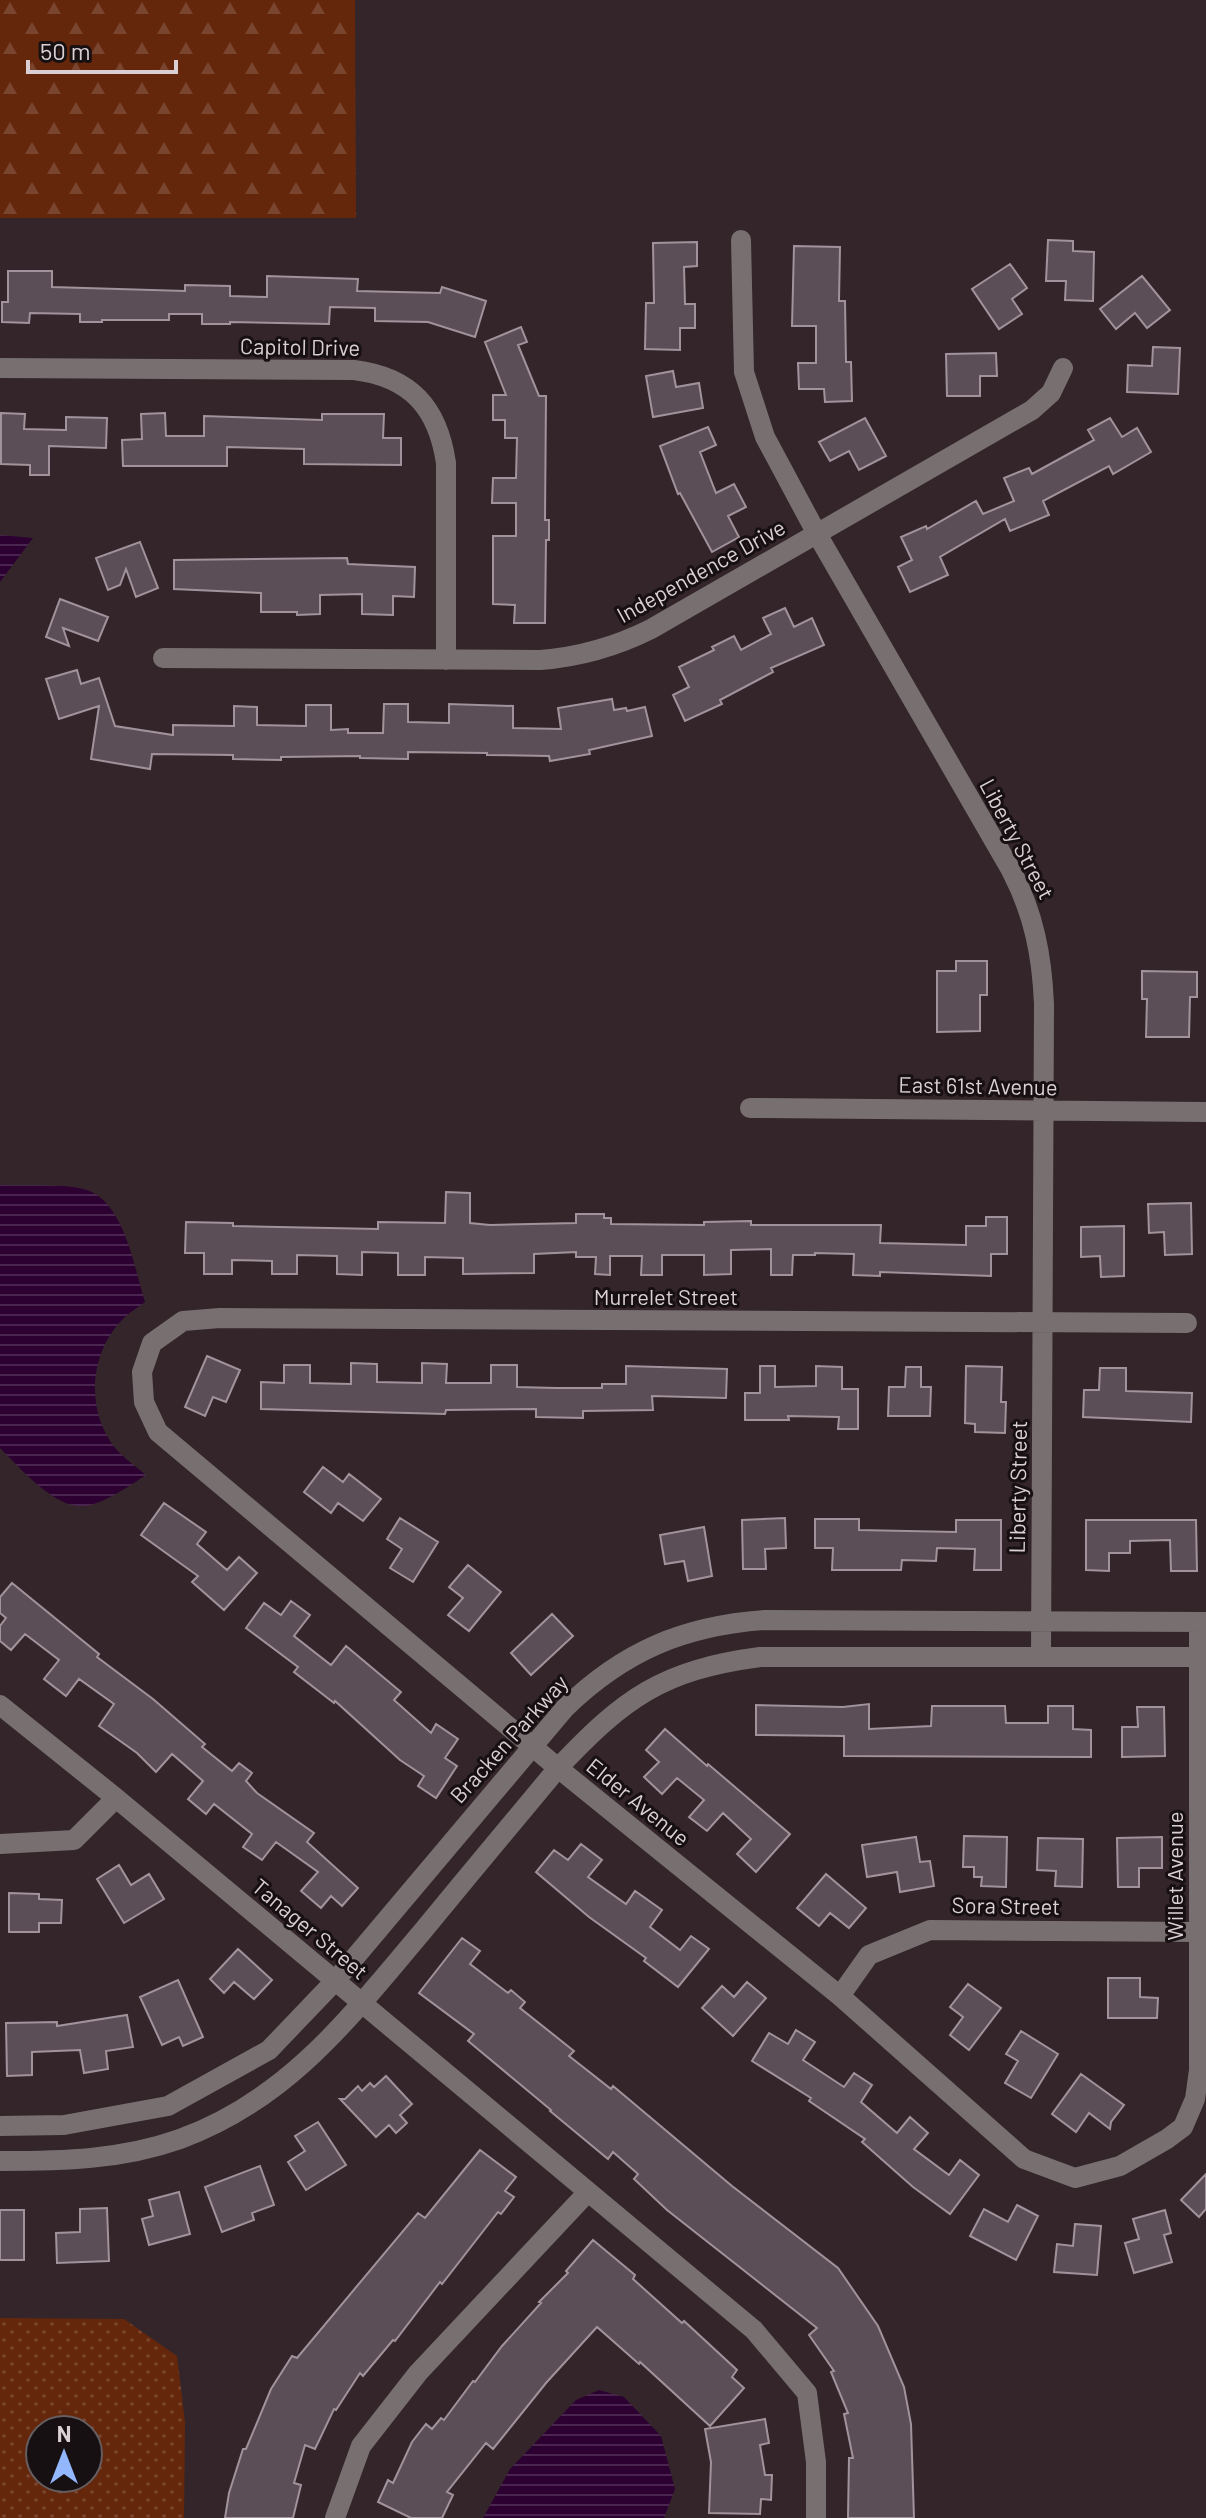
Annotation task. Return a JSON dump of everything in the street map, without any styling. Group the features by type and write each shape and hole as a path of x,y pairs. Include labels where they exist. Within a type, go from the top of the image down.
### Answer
{"street":[{"name":"Liberty Street","path":"741,240 743,355 748,387 772,454 1024,895 1039,943 1043,971 1044,1110 1041,1657"},
{"name":"Capitol Drive","path":"0,368 354,370 379,374 413,392 433,417 443,442 446,463 446,660"},
{"name":"Independence Drive","path":"163,658 540,660 614,646 651,629 1032,410 1051,393 1063,368"},
{"name":"East 61st Avenue","path":"750,1108 1206,1112"},
{"name":"Murrelet Street","path":"152,1343 183,1321 220,1318 1187,1323"},
{"name":"Elder Avenue","path":"152,1343 142,1372 144,1402 158,1432 558,1768 840,1996 1024,2159 1075,2178 1120,2166 1183,2127"},
{"name":"Bracken Parkway","path":"0,2126 64,2125 168,2106 269,2050 335,1981 565,1708 608,1671 641,1651 691,1631 765,1620 1203,1622"},
{"name":"Willet Avenue","path":"1183,2127 1190,2114 1197,2086 1203,1622"},
{"path":"0,2161 103,2158 180,2139 221,2122 255,2102 294,2073 335,2035 558,1768 592,1732 630,1699 654,1686 707,1666 781,1657 1203,1657"},
{"name":"Tanager Street","path":"0,1705 116,1798 754,2330 807,2393 816,2462 816,2518"},
{"path":"0,1844 74,1840 116,1798"},
{"name":"Sora Street","path":"840,1996 869,1955 930,1930 1199,1932"},
{"path":"335,2518 361,2446 370,2433 418,2373 587,2193"}],"green space":[{"path":"0,0 355,0 356,218 0,218"},
{"path":"0,2318 124,2319 177,2356 185,2422 184,2518 0,2518"}],"shaded area":[{"path":"0,535 33,538 0,582"},
{"path":"0,1185 87,1190 111,1208 132,1255 145,1302 125,1317 105,1344 99,1360 95,1393 102,1426 110,1441 146,1475 117,1494 92,1505 74,1505 50,1494 0,1448"},
{"path":"599,2390 624,2397 661,2436 675,2489 664,2518 483,2518 510,2469 576,2400"}],"building":[{"path":"1048,240 1073,241 1073,251 1094,252 1093,301 1065,300 1066,281 1046,281"},
{"path":"697,242 697,266 684,267 685,304 695,304 695,328 680,328 680,350 645,349 646,303 654,303 653,243"},
{"path":"794,246 840,247 839,301 845,301 846,362 851,362 852,401 825,402 824,389 799,389 798,363 816,363 816,326 792,326"},
{"path":"1010,264 1027,288 1012,299 1022,314 999,329 972,289"},
{"path":"8,271 52,271 52,287 185,291 185,285 230,286 230,296 267,297 267,276 358,279 357,291 440,293 442,287 486,301 475,337 428,322 375,321 375,308 330,307 329,324 202,324 202,314 169,314 169,320 80,322 80,314 30,313 29,323 2,322 2,302 8,302"},
{"path":"1142,276 1170,310 1147,328 1135,313 1116,329 1100,309"},
{"path":"521,327 527,342 518,345 539,396 546,396 545,520 549,520 549,540 546,540 545,623 514,623 515,605 493,604 493,536 516,536 516,503 492,503 493,478 516,478 517,438 505,438 505,420 493,420 493,395 506,395 485,342"},
{"path":"1153,347 1180,348 1178,394 1127,392 1128,365 1152,366"},
{"path":"996,353 997,376 980,376 980,396 947,396 946,354"},
{"path":"673,371 676,387 699,383 703,408 653,417 646,376"},
{"path":"1,413 25,414 24,429 66,430 66,417 107,418 106,448 49,446 49,475 30,475 30,465 1,464"},
{"path":"165,413 166,436 204,436 204,416 322,420 322,414 384,414 383,438 401,438 401,465 304,464 304,449 227,447 227,466 123,466 122,440 142,439 141,414"},
{"path":"865,418 886,456 859,470 849,451 830,461 819,442"},
{"path":"1110,418 1122,437 1137,428 1151,452 1113,474 1109,466 1043,501 1049,515 1010,531 1005,519 940,557 948,575 910,592 898,567 912,560 901,537 926,526 927,529 976,501 983,514 1014,501 1004,478 1029,468 1032,474 1094,440 1088,430"},
{"path":"708,427 716,445 700,452 716,493 734,484 746,507 728,516 739,537 712,552 678,494 660,446"},
{"path":"140,542 158,588 136,597 126,569 120,585 108,590 96,558"},
{"path":"347,558 348,564 415,567 414,597 393,596 393,615 362,614 362,594 320,595 320,614 297,615 297,612 261,612 261,593 174,589 174,560"},
{"path":"60,599 108,617 98,641 63,628 69,646 46,637"},
{"path":"785,608 794,627 812,618 824,645 771,668 773,672 720,700 722,704 685,721 673,695 689,687 679,667 734,636 741,650 771,634 763,618"},
{"path":"77,670 81,684 99,678 115,726 173,735 173,725 234,726 234,706 257,707 257,725 306,726 306,705 331,705 331,730 383,733 384,704 408,704 408,722 449,723 449,704 513,706 513,728 561,729 558,708 612,699 614,710 645,707 652,736 589,750 590,754 550,761 549,756 487,753 408,752 408,759 360,756 281,757 281,760 233,759 233,755 152,754 150,769 91,759 99,706 59,719 46,679"},
{"path":"956,961 987,961 987,995 980,995 980,1031 937,1032 937,971 956,971"},
{"path":"1142,971 1197,972 1197,997 1190,997 1189,1037 1146,1037 1147,999 1142,999"},
{"path":"446,1192 470,1193 470,1223 576,1223 576,1214 604,1214 604,1218 611,1218 611,1224 704,1225 704,1222 751,1221 751,1225 881,1225 880,1243 966,1245 966,1226 986,1226 986,1217 1007,1217 1007,1254 991,1254 991,1276 880,1272 880,1276 853,1275 854,1254 815,1253 793,1255 792,1275 771,1275 771,1249 731,1250 731,1274 704,1275 704,1255 662,1255 662,1275 641,1275 642,1256 610,1256 610,1275 595,1274 596,1257 576,1257 576,1252 534,1254 534,1273 463,1274 463,1258 425,1257 425,1275 398,1275 398,1253 362,1252 362,1275 337,1274 337,1256 297,1255 297,1274 272,1274 272,1261 232,1260 232,1274 204,1274 204,1253 185,1253 186,1222 378,1229 378,1222 445,1223"},
{"path":"1191,1203 1192,1254 1165,1255 1164,1232 1149,1233 1148,1204"},
{"path":"1124,1226 1124,1276 1101,1277 1100,1256 1081,1257 1081,1227"},
{"path":"207,1356 240,1370 226,1402 213,1397 205,1416 185,1407"},
{"path":"351,1363 377,1364 377,1382 422,1383 422,1363 447,1364 446,1383 491,1383 491,1365 517,1365 517,1387 556,1388 602,1388 602,1384 626,1384 626,1366 727,1369 726,1398 652,1396 653,1410 583,1411 583,1418 536,1417 536,1409 446,1410 445,1414 261,1409 261,1382 284,1383 284,1365 310,1365 310,1383 351,1384"},
{"path":"760,1366 775,1366 775,1387 816,1386 816,1366 842,1367 842,1389 858,1389 858,1429 838,1429 839,1417 788,1416 789,1420 745,1420 745,1393 760,1393"},
{"path":"966,1366 1002,1367 1001,1402 1006,1402 1005,1433 975,1432 975,1424 965,1423"},
{"path":"906,1367 921,1367 921,1387 931,1387 930,1416 888,1416 889,1387 905,1387"},
{"path":"1100,1368 1126,1368 1126,1391 1192,1393 1191,1422 1083,1417 1084,1390 1099,1390"},
{"path":"323,1467 343,1482 349,1474 381,1499 363,1521 338,1503 331,1513 304,1492"},
{"path":"164,1503 206,1532 197,1544 227,1570 239,1557 257,1573 224,1610 192,1582 198,1576 141,1535"},
{"path":"400,1518 438,1542 413,1582 390,1568 402,1549 387,1539"},
{"path":"785,1518 786,1548 765,1549 766,1569 743,1569 742,1520"},
{"path":"815,1519 859,1519 859,1530 956,1532 956,1520 1001,1520 1001,1570 974,1570 975,1549 937,1548 936,1561 902,1560 901,1570 832,1570 833,1548 815,1548"},
{"path":"1086,1520 1196,1520 1197,1571 1171,1571 1170,1540 1130,1541 1130,1553 1109,1553 1109,1571 1086,1570"},
{"path":"704,1527 712,1576 688,1581 684,1561 665,1564 660,1535"},
{"path":"468,1565 501,1592 469,1631 448,1615 463,1598 449,1587"},
{"path":"12,1583 99,1654 97,1657 153,1699 205,1744 202,1747 232,1771 239,1763 252,1773 246,1781 257,1793 314,1833 307,1842 358,1888 342,1906 331,1896 321,1908 301,1891 318,1872 276,1842 262,1860 243,1847 252,1834 214,1804 206,1814 188,1799 203,1781 172,1754 156,1772 137,1753 99,1726 114,1704 79,1679 66,1696 44,1679 59,1660 25,1634 11,1650 0,1641 0,1626 6,1618 0,1613 0,1597"},
{"path":"291,1601 310,1615 294,1636 331,1665 346,1646 401,1692 394,1700 431,1733 436,1724 458,1739 445,1758 457,1766 436,1798 418,1786 424,1776 400,1760 335,1701 294,1672 298,1667 246,1628 264,1603 281,1615"},
{"path":"552,1614 573,1636 531,1675 511,1653"},
{"path":"869,1704 869,1729 931,1726 932,1706 1005,1706 1006,1723 1048,1723 1048,1706 1073,1706 1073,1729 1091,1730 1091,1757 844,1756 844,1736 756,1735 756,1705 843,1707"},
{"path":"1137,1707 1164,1707 1165,1756 1122,1757 1122,1727 1138,1727"},
{"path":"665,1729 790,1834 756,1872 737,1854 751,1839 723,1813 707,1831 689,1817 704,1800 677,1778 662,1794 644,1777 659,1762 646,1750"},
{"path":"964,1836 1007,1837 1006,1887 981,1886 982,1877 974,1877 974,1867 963,1867"},
{"path":"916,1837 920,1862 930,1861 934,1886 900,1892 897,1872 867,1877 862,1845"},
{"path":"1162,1837 1162,1868 1139,1868 1139,1887 1118,1887 1117,1838"},
{"path":"1038,1838 1083,1839 1082,1887 1055,1886 1056,1871 1037,1870"},
{"path":"581,1844 602,1860 588,1877 626,1904 635,1891 662,1910 650,1927 680,1950 691,1936 709,1949 678,1987 536,1872 554,1850 568,1860"},
{"path":"119,1865 131,1885 149,1874 164,1899 124,1923 97,1879"},
{"path":"826,1874 866,1908 849,1928 830,1913 819,1926 797,1908"},
{"path":"9,1893 39,1894 39,1899 62,1900 61,1923 39,1923 39,1932 9,1932"},
{"path":"462,1938 480,1951 470,1964 525,2002 520,2008 574,2051 569,2056 611,2089 613,2086 732,2186 838,2268 878,2326 904,2387 911,2424 914,2518 848,2518 849,2458 853,2458 844,2414 848,2413 831,2372 834,2371 809,2335 817,2328 667,2210 634,2179 638,2174 613,2152 608,2159 468,2041 474,2034 419,1993"},
{"path":"238,1949 272,1980 254,1999 234,1982 224,1993 210,1979"},
{"path":"1108,1978 1140,1978 1140,1997 1158,1998 1157,2018 1108,2018"},
{"path":"178,1980 203,2037 183,2046 179,2037 162,2045 140,1997"},
{"path":"747,1982 766,1998 733,2036 702,2008 722,1986 734,1997"},
{"path":"968,1984 1001,2008 969,2050 950,2035 963,2017 950,2007"},
{"path":"127,2015 133,2047 106,2051 108,2069 84,2073 80,2050 32,2052 32,2075 7,2076 6,2023 57,2022 57,2026"},
{"path":"796,2030 815,2042 803,2060 844,2087 854,2073 872,2085 861,2102 897,2133 910,2117 928,2133 914,2149 949,2175 960,2160 979,2175 950,2214 913,2187 862,2142 865,2139 809,2101 811,2098 752,2061 769,2033 788,2044"},
{"path":"1021,2031 1058,2054 1031,2098 1005,2083 1018,2061 1006,2054"},
{"path":"1081,2074 1124,2105 1111,2122 1110,2129 1089,2113 1076,2132 1052,2114"},
{"path":"386,2076 412,2104 400,2115 407,2123 396,2133 389,2125 376,2137 340,2099 345,2099 358,2086 362,2091 370,2083 374,2087"},
{"path":"318,2122 346,2165 306,2190 288,2162 305,2151 295,2136"},
{"path":"480,2150 516,2177 505,2191 514,2197 501,2214 498,2212 442,2284 440,2282 395,2341 363,2376 360,2373 334,2409 315,2449 305,2445 294,2483 301,2485 293,2518 225,2518 229,2493 243,2449 246,2449 271,2389 292,2356 297,2358 418,2213 425,2218"},
{"path":"260,2166 274,2205 252,2213 254,2220 222,2232 205,2187"},
{"path":"1206,2174 1206,2209 1199,2217 1181,2200"},
{"path":"179,2192 190,2234 149,2245 142,2219 153,2216 149,2200"},
{"path":"1017,2205 1038,2216 1016,2260 970,2236 984,2209 1008,2222"},
{"path":"107,2208 109,2261 57,2263 56,2233 80,2232 80,2209"},
{"path":"0,2210 24,2210 24,2260 0,2260"},
{"path":"1165,2210 1171,2233 1164,2235 1172,2262 1134,2273 1125,2243 1139,2239 1133,2219"},
{"path":"1075,2224 1101,2226 1097,2275 1054,2272 1057,2244 1073,2246"},
{"path":"593,2240 737,2370 732,2377 744,2388 710,2426 597,2327 546,2383 493,2449 486,2443 447,2492 453,2495 442,2518 411,2518 378,2502 388,2480 393,2483 412,2442 426,2424 432,2429 441,2418 444,2420 473,2381"},
{"path":"765,2419 769,2443 760,2445 765,2475 772,2475 771,2500 761,2499 760,2514 709,2513 711,2462 705,2429"}]}
